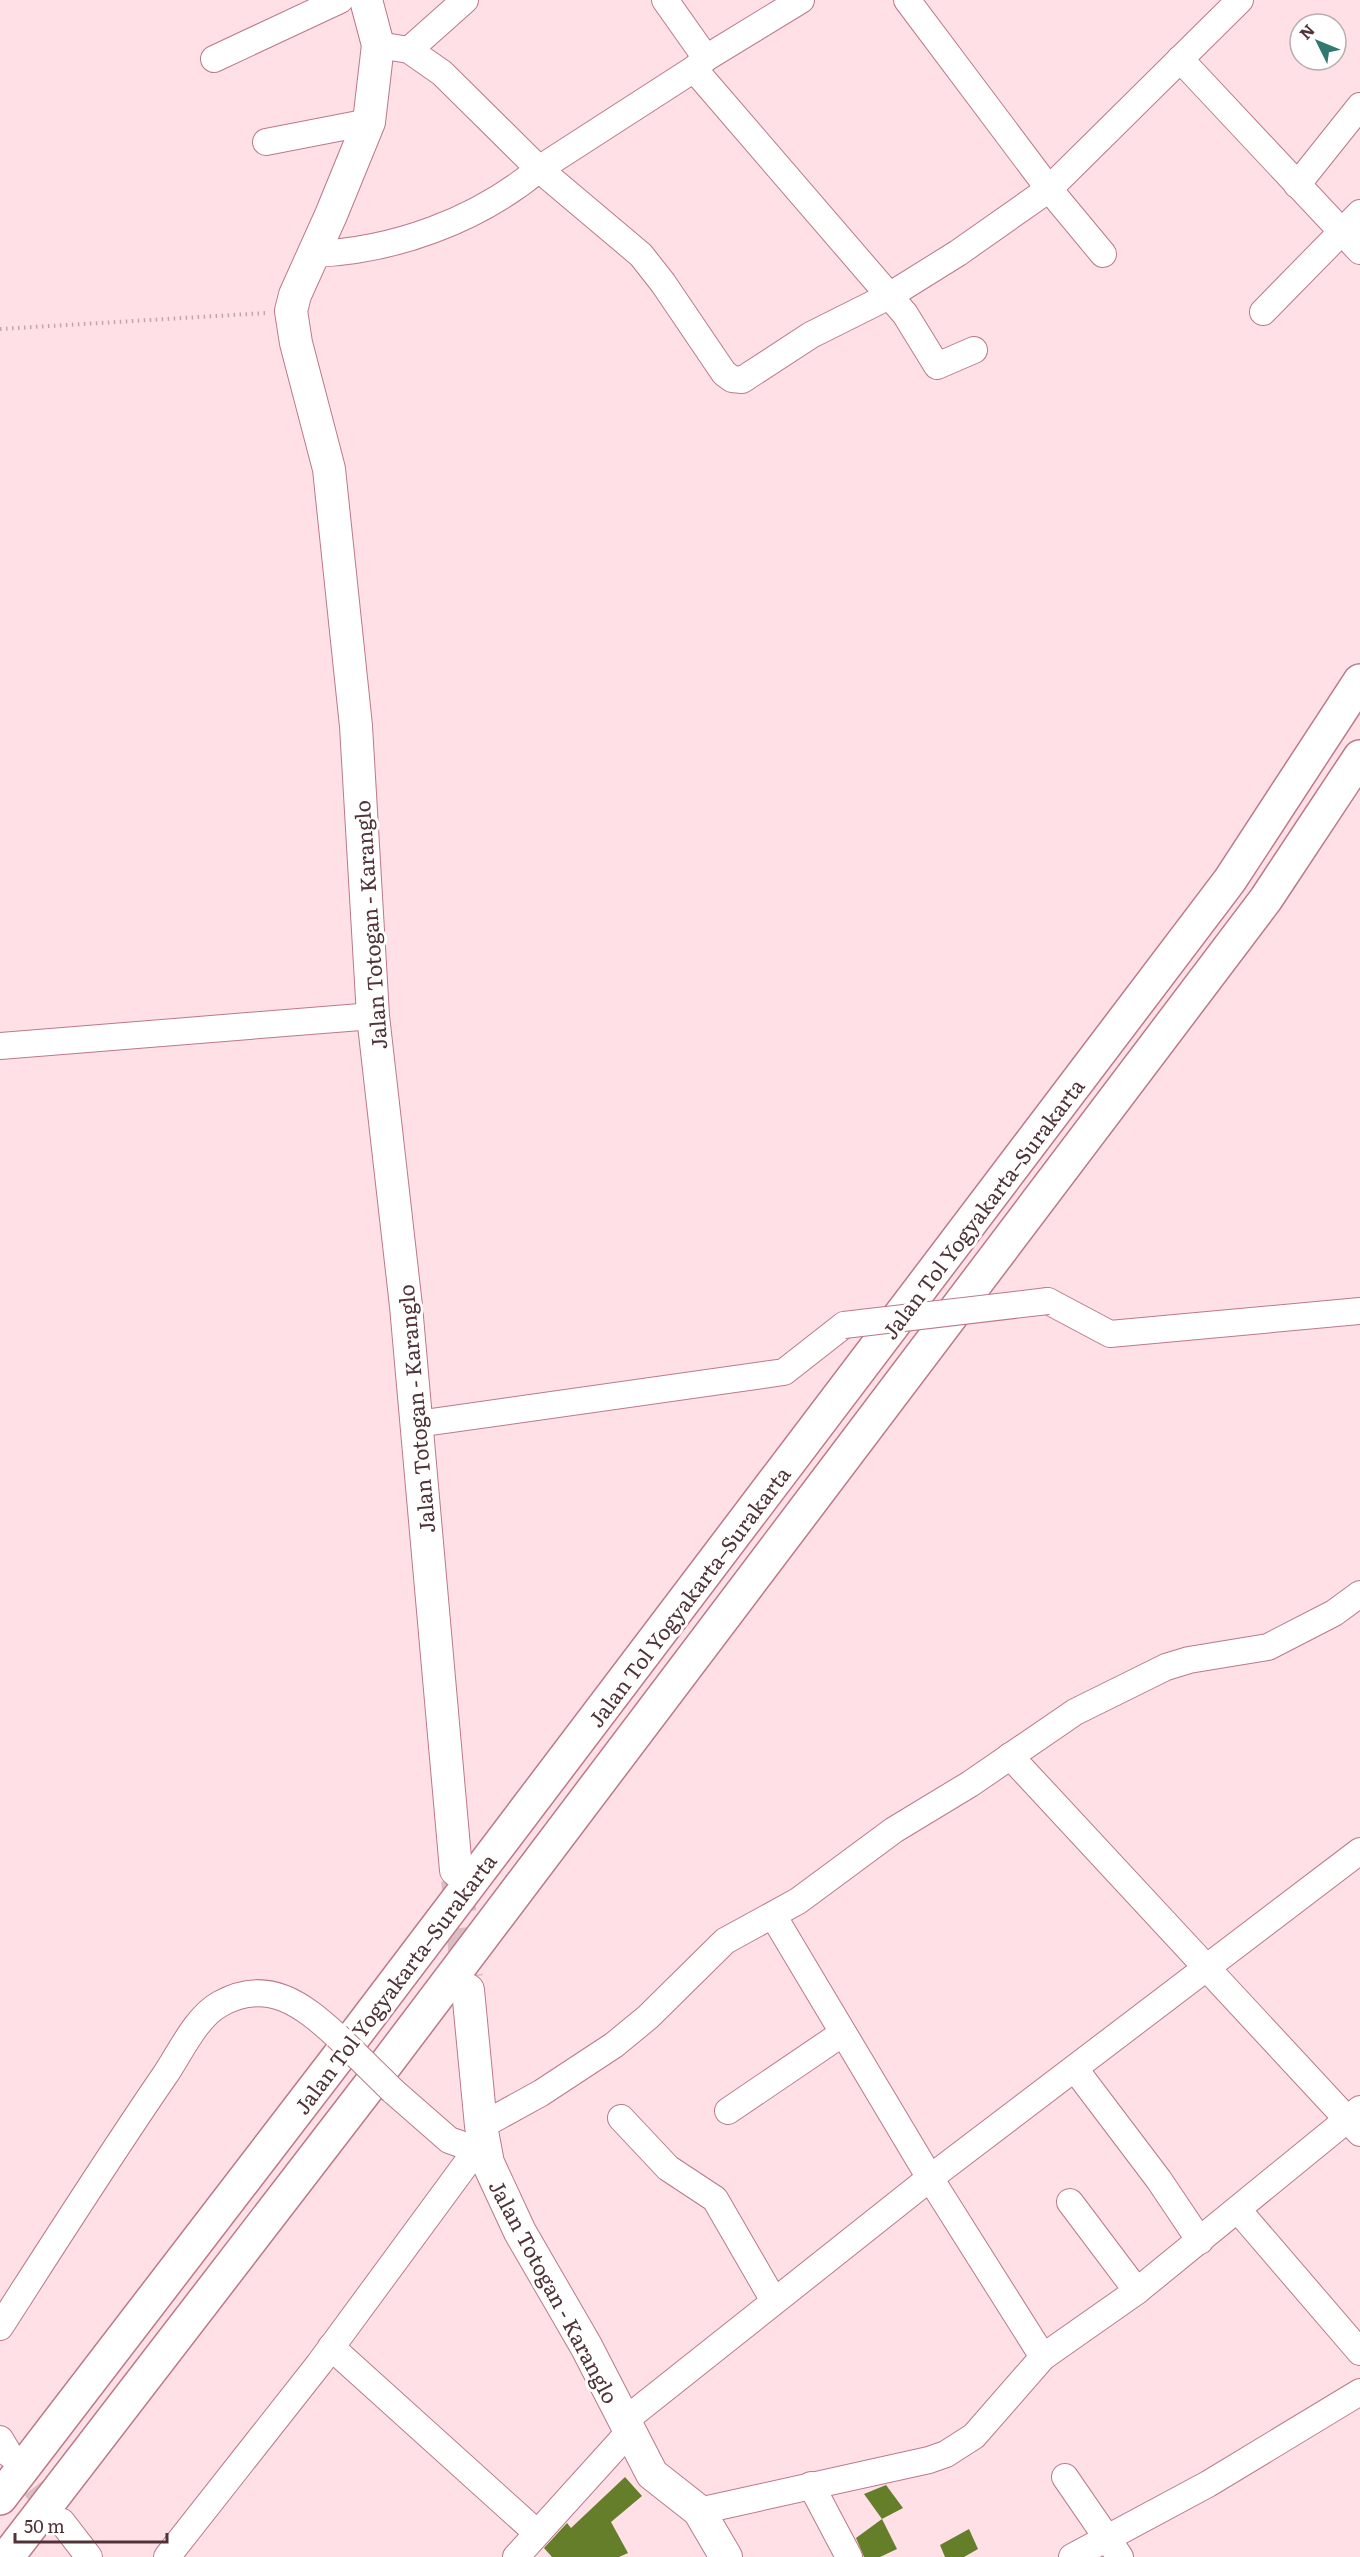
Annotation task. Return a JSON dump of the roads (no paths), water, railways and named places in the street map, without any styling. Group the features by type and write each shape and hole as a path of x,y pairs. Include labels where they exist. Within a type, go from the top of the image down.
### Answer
{"highway":[{"name":"Jalan Tol Yogyakarta–Surakarta","path":"0,2499 371,2014 1230,880 1360,681"},
{"name":"Jalan Tol Yogyakarta–Surakarta","path":"8,2557 383,2068 1259,909 1360,757"}],"main road":[{"path":"301,282 369,122 378,45 366,0"},
{"name":"Jalan Totogan - Karanglo","path":"301,282 296,343 329,470 356,726 373,1016 417,1424 456,1870"},
{"name":"Jalan Totogan - Karanglo","path":"468,1990 480,2139 488,2163 520,2232 586,2346 652,2474 699,2511 726,2557"}],"street":[{"path":"214,59 340,0"},
{"path":"409,50 465,0"},
{"path":"665,0 700,64 914,327 937,366 974,350"},
{"path":"301,282 363,250 438,227 473,213 519,186 539,169 801,0"},
{"path":"907,0 1049,189 1103,254"},
{"path":"378,45 409,50 442,73 539,169 641,255 663,283 723,373 742,380 811,335 889,296 958,253 1049,189 1240,0"},
{"path":"1180,59 1360,251"},
{"path":"1297,185 1360,106"},
{"path":"266,142 369,122"},
{"path":"1263,312 1360,213"},
{"path":"0,1046 373,1016"},
{"path":"417,1424 784,1372 844,1325 1048,1301 1110,1334 1360,1311"},
{"path":"166,2557 331,2347 480,2139 533,2098 603,2053 648,2017 725,1941 750,1925 774,1917 894,1830 1075,1712 1145,1676 1189,1660 1268,1647 1334,1613 1360,1594"},
{"path":"699,2511 929,2460 946,2454 974,2436 1043,2357 1137,2291 1356,2120 1208,1968 1010,1756"},
{"path":"516,2557 627,2426 774,2301 930,2178 1360,1851"},
{"path":"774,1917 930,2178 1043,2357"},
{"path":"0,2327 112,2152 211,2010 238,1997 256,1993 286,1997 312,2013 393,2091 449,2140 480,2139"},
{"path":"728,2111 843,2033"},
{"path":"1075,2069 1159,2180 1200,2241"},
{"path":"621,2118 668,2168 715,2199 774,2301"},
{"path":"1070,2202 1137,2291"},
{"path":"1238,2210 1360,2352"},
{"path":"331,2347 537,2533"},
{"path":"1071,2557 1114,2548 1247,2461 1360,2392"},
{"path":"1065,2477 1114,2548"},
{"path":"811,2485 849,2557"},
{"path":"62,2522 89,2557"}],"tunnel":[{"path":"457,1880 467,1977"},
{"path":"11,2456 58,2517"}]}
